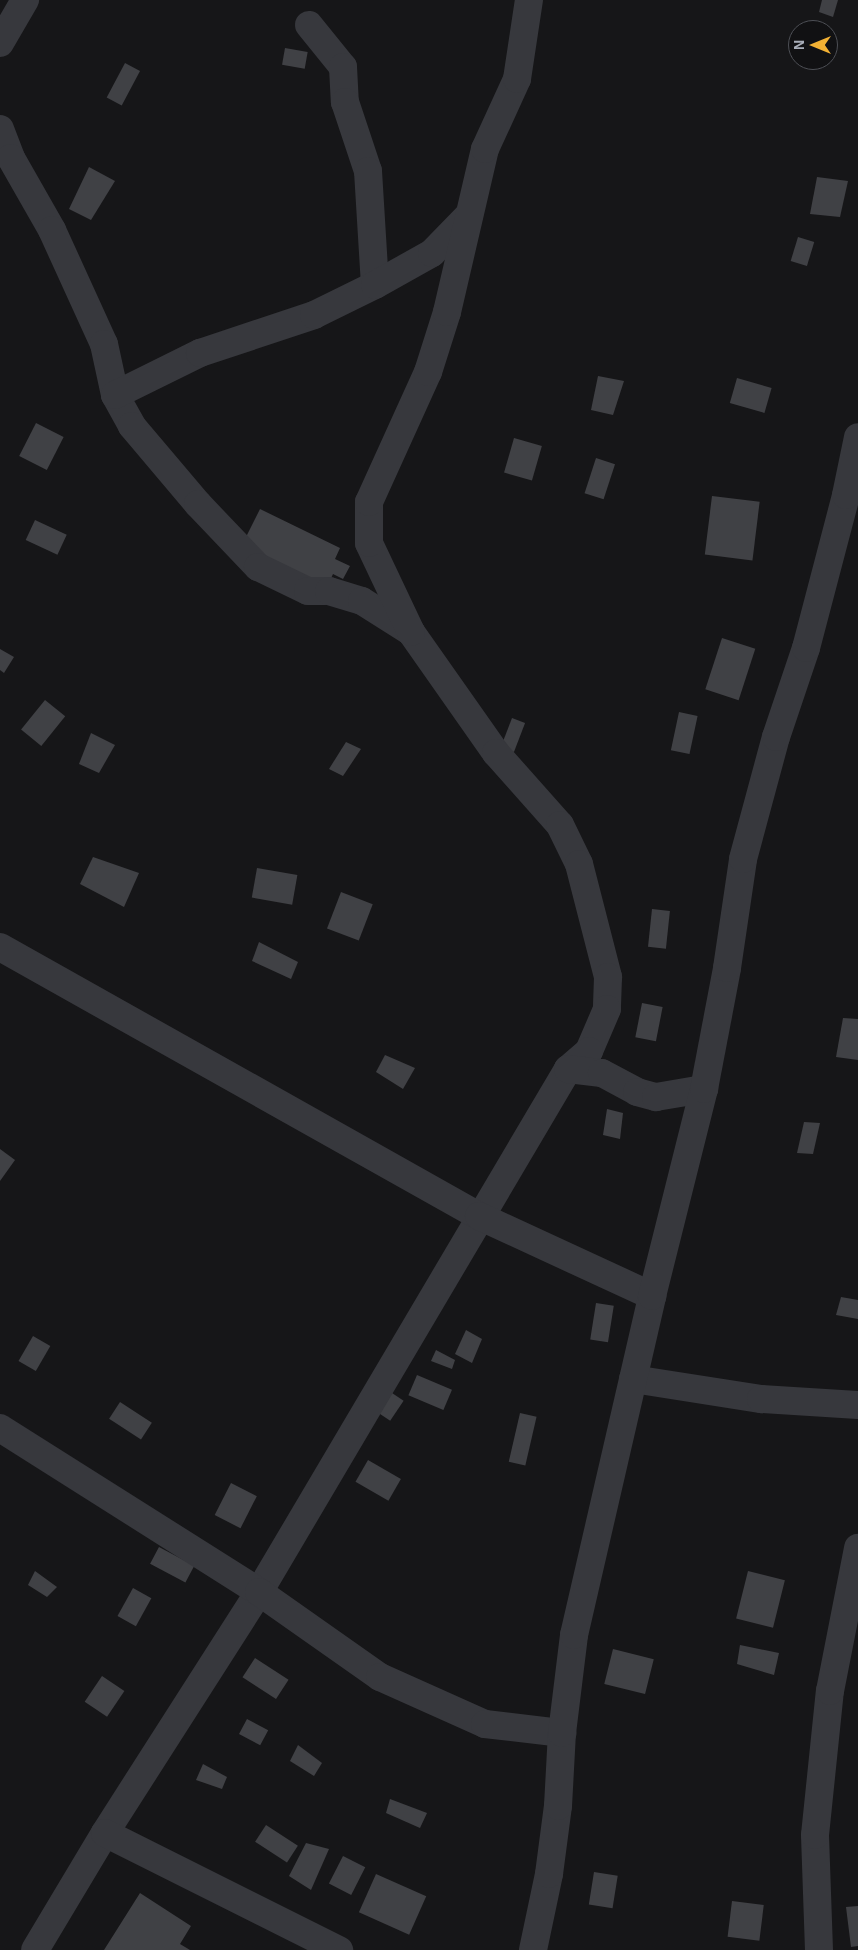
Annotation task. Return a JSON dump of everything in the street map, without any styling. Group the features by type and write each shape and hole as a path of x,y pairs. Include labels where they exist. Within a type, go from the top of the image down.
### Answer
{"street":[{"path":"0,43 25,0"},
{"path":"35,1950 105,1833 259,1592 568,1069 589,1051 607,1009 608,978 579,864 560,825 496,753 411,632 369,543 369,502 428,372 460,260 485,149 517,79 529,0"},
{"path":"309,25 343,67 345,102 368,171 375,285"},
{"path":"0,129 11,158 52,230 104,344 114,395 132,426 198,504 258,566 308,590 329,592 362,601 411,632"},
{"path":"114,395 200,353 314,315 375,285 432,252 469,215"},
{"path":"432,252 460,260"},
{"path":"533,1950 556,1826 562,1733 574,1635 652,1296 704,1089 727,968 743,859 776,737 806,648 846,495 858,436"},
{"path":"0,947 480,1216 652,1296"},
{"path":"568,1069 602,1074 637,1092 656,1097 704,1089"},
{"path":"633,1379 761,1398 858,1405"},
{"path":"0,1428 259,1592 380,1677 485,1724 562,1733"},
{"path":"819,1950 815,1835 830,1691 858,1548"},
{"path":"105,1833 339,1950"}],"building":[{"path":"822,0 838,0 833,17 819,12"},
{"path":"285,48 308,52 305,69 282,65"},
{"path":"125,63 140,71 122,105 107,97"},
{"path":"89,167 115,181 91,220 69,209"},
{"path":"817,177 848,181 840,217 810,214"},
{"path":"798,237 814,242 807,266 791,261"},
{"path":"598,376 624,381 613,415 591,410"},
{"path":"737,378 772,388 764,413 730,403"},
{"path":"36,423 64,437 47,470 19,456"},
{"path":"514,438 542,446 532,481 504,473"},
{"path":"596,458 615,464 604,499 585,493"},
{"path":"712,496 760,502 752,560 705,555"},
{"path":"260,509 340,548 335,559 350,566 343,579 333,574 327,587 242,545"},
{"path":"35,520 67,535 57,555 26,540"},
{"path":"722,638 755,649 739,700 705,689"},
{"path":"0,649 14,657 4,673 0,670"},
{"path":"45,700 65,716 41,746 21,730"},
{"path":"679,712 698,716 689,754 671,750"},
{"path":"512,718 525,723 514,752 501,747"},
{"path":"91,733 115,745 99,773 79,764"},
{"path":"346,742 361,749 343,776 329,769"},
{"path":"93,857 139,873 124,907 80,884"},
{"path":"257,868 297,875 292,905 252,898"},
{"path":"341,892 373,904 359,941 327,928"},
{"path":"652,909 670,911 666,949 648,947"},
{"path":"259,942 298,962 291,979 252,961"},
{"path":"642,1003 663,1007 656,1041 635,1037"},
{"path":"843,1018 858,1019 858,1060 836,1057"},
{"path":"385,1055 415,1068 403,1089 376,1072"},
{"path":"607,1109 623,1113 620,1139 603,1135"},
{"path":"804,1122 820,1123 813,1154 797,1153"},
{"path":"0,1149 15,1160 0,1181"},
{"path":"841,1297 858,1300 858,1319 836,1315"},
{"path":"596,1303 614,1306 608,1342 590,1340"},
{"path":"466,1330 482,1339 472,1363 455,1354"},
{"path":"33,1336 50,1346 36,1371 18,1361"},
{"path":"436,1350 455,1360 452,1369 431,1361"},
{"path":"417,1375 452,1390 443,1410 408,1395"},
{"path":"392,1393 404,1401 390,1421 379,1413"},
{"path":"120,1402 152,1423 141,1439 109,1419"},
{"path":"520,1413 537,1417 525,1466 509,1462"},
{"path":"368,1460 401,1479 388,1501 356,1482"},
{"path":"231,1483 257,1496 240,1528 215,1515"},
{"path":"159,1547 194,1566 185,1583 150,1564"},
{"path":"35,1571 57,1587 47,1597 28,1585"},
{"path":"748,1571 785,1580 773,1628 736,1619"},
{"path":"133,1588 151,1598 136,1626 117,1616"},
{"path":"740,1645 779,1653 774,1675 737,1664"},
{"path":"613,1649 654,1659 645,1694 604,1684"},
{"path":"255,1658 289,1680 276,1699 242,1677"},
{"path":"102,1676 124,1691 107,1717 85,1702"},
{"path":"247,1719 268,1730 260,1745 239,1734"},
{"path":"298,1745 322,1763 314,1776 290,1761"},
{"path":"203,1764 227,1777 222,1789 196,1780"},
{"path":"390,1799 427,1813 420,1828 386,1813"},
{"path":"266,1825 298,1846 287,1862 255,1842"},
{"path":"306,1843 329,1849 311,1890 289,1876"},
{"path":"343,1856 365,1867 351,1895 329,1884"},
{"path":"594,1872 618,1876 613,1908 589,1905"},
{"path":"376,1874 426,1896 409,1935 359,1912"},
{"path":"140,1893 191,1926 180,1944 190,1950 104,1950"},
{"path":"732,1901 764,1905 759,1941 728,1937"},
{"path":"858,1906 858,1946 851,1947 846,1907"}]}
